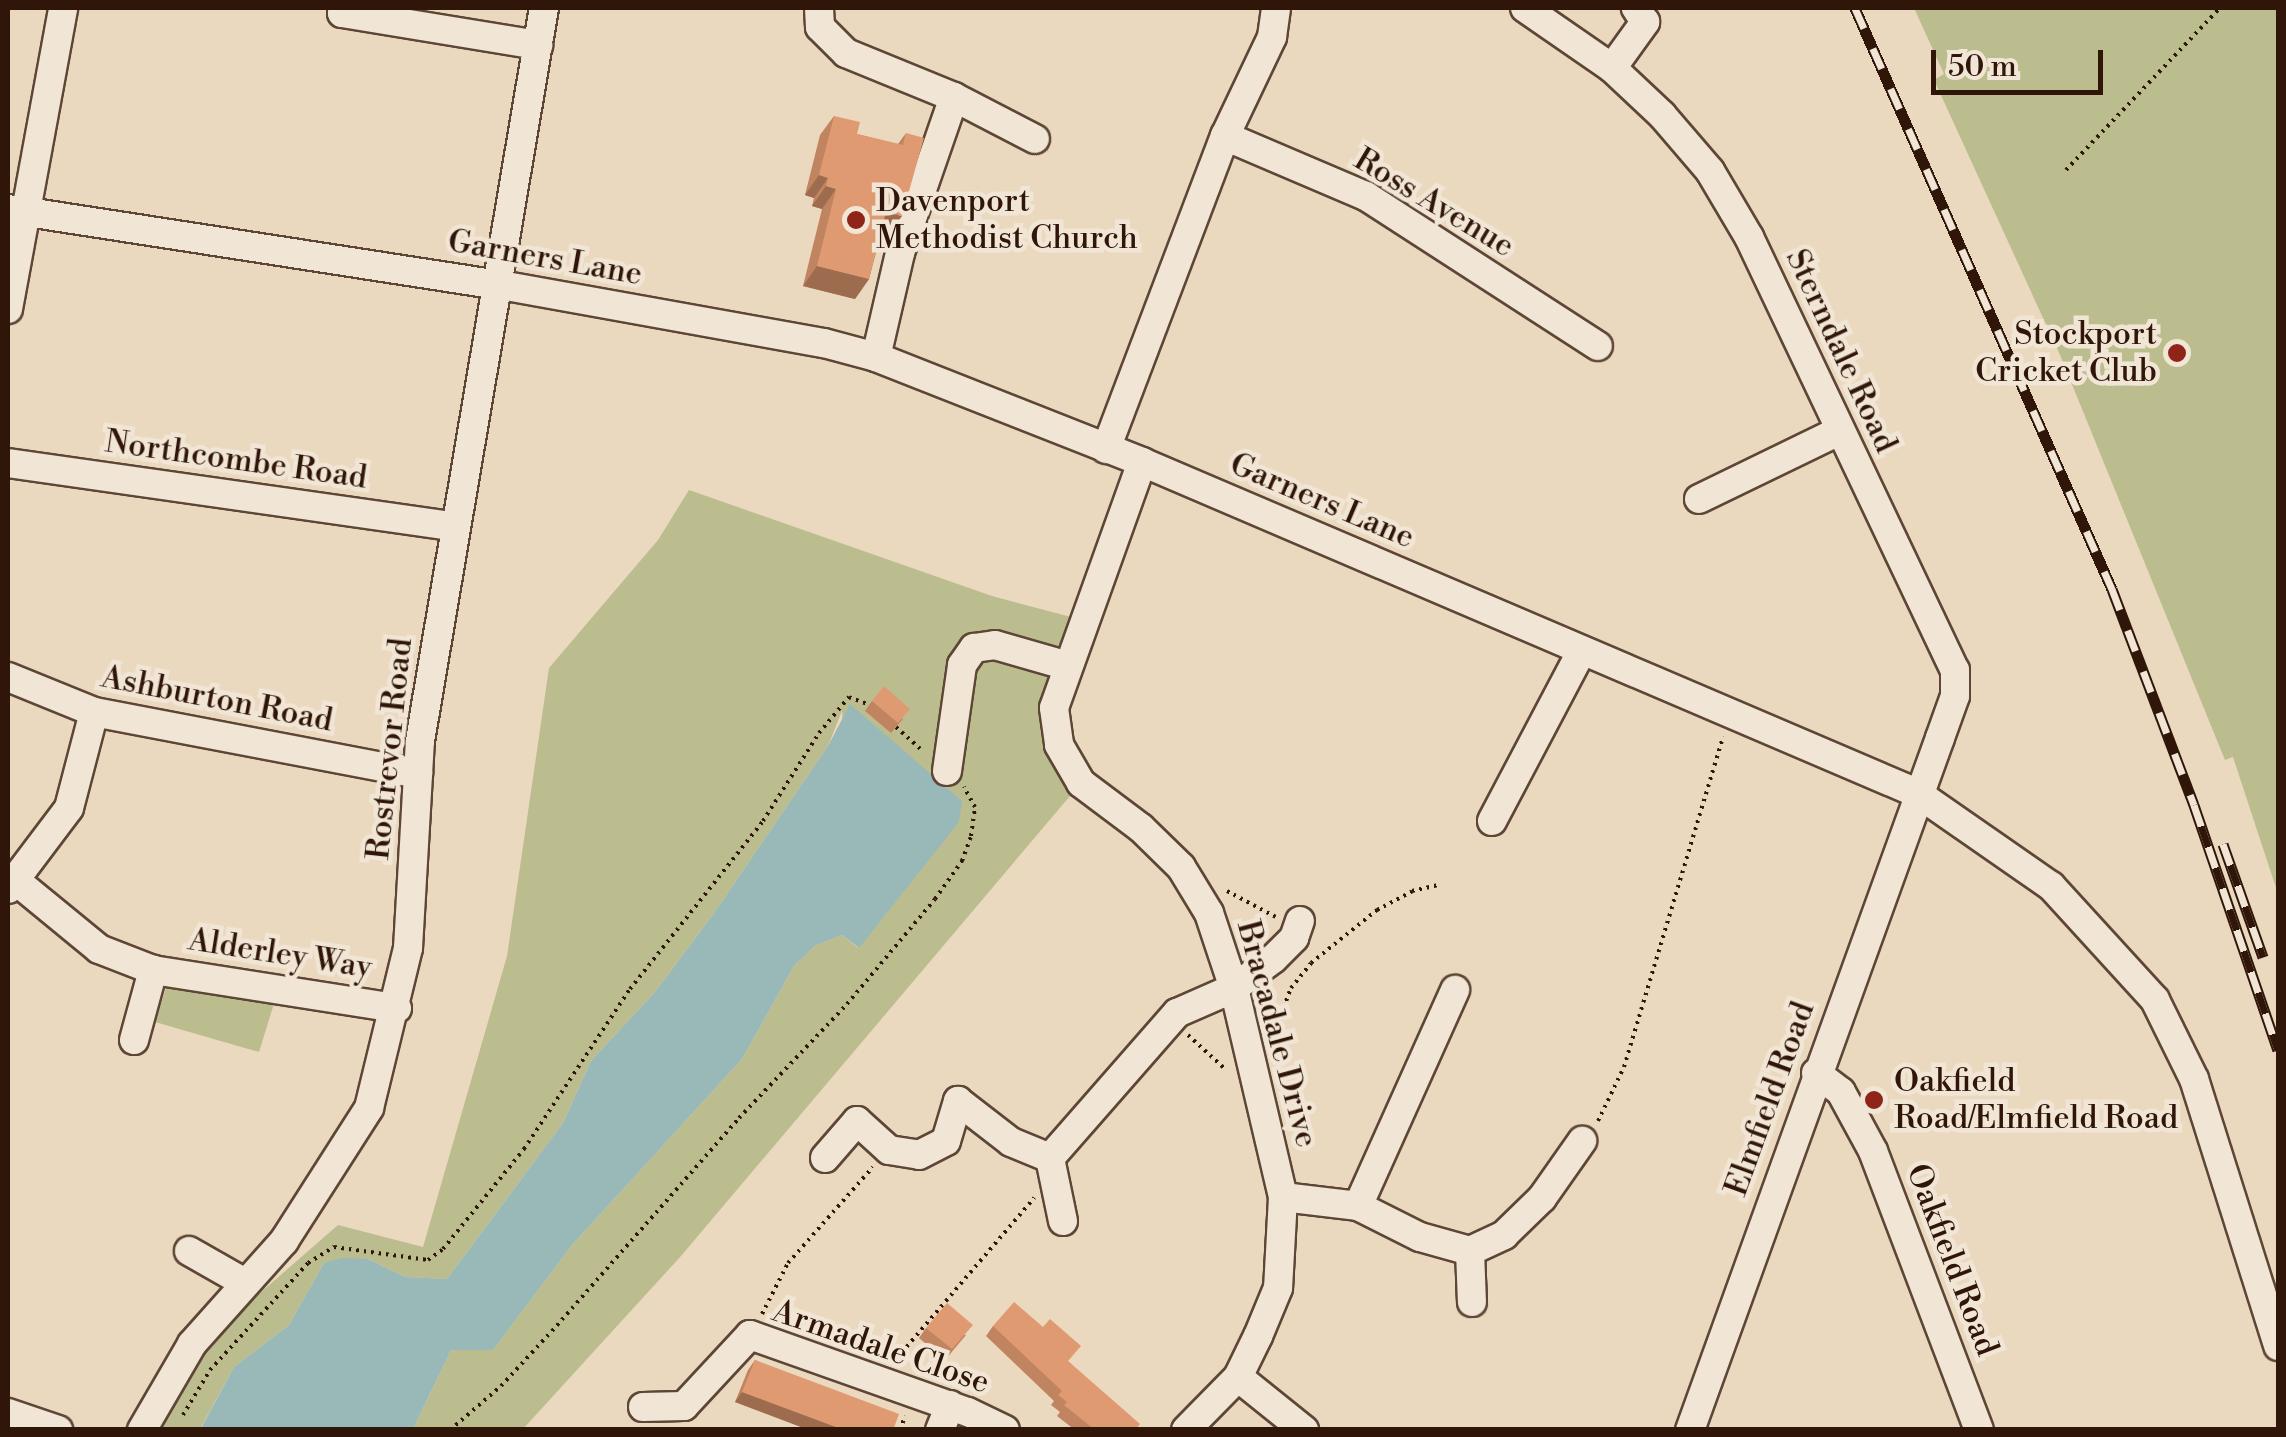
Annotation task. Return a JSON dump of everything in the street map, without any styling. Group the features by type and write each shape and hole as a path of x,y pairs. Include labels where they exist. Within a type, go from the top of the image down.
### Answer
{"street":[{"path":"8,309 16,211 63,8"},
{"name":"Rostrevor Road","path":"142,1430 192,1344 284,1240 368,1108 408,948 418,774 455,527 544,8"},
{"path":"819,8 820,27 846,53 954,97 1035,140"},
{"path":"1106,448 1225,136 1272,38 1276,8"},
{"name":"Sterndale Road","path":"1526,8 1612,68 1662,115 1710,171 1749,237 1955,670 1955,696 1918,793"},
{"path":"1612,68 1645,22 1636,8"},
{"path":"341,19 538,45"},
{"path":"876,357 900,253 954,97"},
{"name":"Ross Avenue","path":"1225,136 1366,196 1598,346"},
{"name":"Garners Lane","path":"16,211 496,284 824,343 876,357 1142,462 1918,793 2051,886 2156,1000 2194,1079 2278,1346"},
{"path":"1699,499 1839,431"},
{"name":"Bracadale Drive","path":"1142,462 1054,708 1059,745 1081,783 1141,828 1181,867 1209,913 1234,988 1284,1198 1278,1288 1238,1377 1186,1430"},
{"name":"Northcombe Road","path":"8,464 455,527"},
{"path":"947,771 962,664 974,648 995,645 1068,666"},
{"path":"1492,821 1582,650"},
{"name":"Ashburton Road","path":"8,676 94,712 418,774"},
{"path":"11,884 69,808 94,712"},
{"name":"Elmfield Road","path":"1690,1430 1918,793"},
{"name":"Alderley Way","path":"11,884 99,948 153,970 396,1008"},
{"path":"1052,1166 1172,1020 1234,988 1294,938 1298,925"},
{"name":"Alderley Way","path":"134,1040 153,970"},
{"path":"1358,1206 1455,990"},
{"name":"Oakfield Road","path":"1816,1073 1841,1092 1873,1151 1979,1430"},
{"path":"825,1158 858,1121 888,1150 919,1155 946,1142 958,1102 1010,1142 1052,1166 1064,1221"},
{"path":"1284,1198 1358,1206 1420,1237 1470,1251 1504,1235 1542,1198 1582,1142"},
{"path":"1470,1251 1472,1302"},
{"path":"190,1252 245,1282"},
{"name":"Armadale Close","path":"643,1406 684,1406 750,1336 878,1380 944,1417 1005,1430"},
{"path":"1238,1377 1304,1430"},
{"path":"8,1414 58,1430"}],"path":[{"path":"2066,170 2220,8"},
{"path":"174,1430 210,1370 308,1263 334,1247 428,1260 443,1250 524,1148 630,989 763,821 819,733 849,698 870,704"},
{"path":"1582,1142 1604,1114 1624,1067 1730,713"},
{"path":"450,1430 501,1386 552,1332 739,1118 847,1004 962,861 975,808 967,790 896,727"},
{"path":"1181,867 1298,925"},
{"path":"1278,1060 1281,1014 1291,988 1311,963 1378,910 1412,891 1439,884"},
{"path":"1172,1020 1261,1103"},
{"path":"750,1336 788,1263 888,1150"},
{"path":"878,1380 1052,1166"}],"green space":[{"name":"Stockport Cricket Club","path":"1914,8 2278,8 2278,894 2233,757 2225,760 2060,355 1934,80 1944,74"},
{"path":"689,490 992,596 1071,617 1054,662 1054,708 1081,783 681,1256 523,1429 413,1429 451,1350 493,1350 572,1245 742,1059 794,966 815,946 842,935 858,948 842,711 828,746 712,916 655,992 591,1061 563,1123 447,1279 405,1277 368,1259 324,1263 289,1325 234,1367 200,1429 149,1430 198,1347 338,1225 423,1247 507,956 549,668 658,540"},
{"path":"169,979 276,997 259,1052 155,1022"}],"water":[{"path":"850,704 962,801 959,822 859,948 842,935 815,946 794,966 742,1059 572,1245 493,1350 451,1350 413,1429 200,1430 234,1367 289,1325 324,1263 342,1258 368,1259 405,1277 447,1279 563,1123 591,1061 655,992 712,916 828,746"}],"building":[{"name":"Davenport Methodist Church","path":"834,116 860,122 857,134 903,145 906,133 924,138 902,216 886,212 869,279 817,266 836,189 826,186 828,178 819,175"},
{"path":"884,686 910,709 898,723 872,701"},
{"path":"1014,1302 1043,1327 1050,1319 1081,1346 1068,1361 1140,1424 1135,1430 1095,1430 1064,1405 1067,1402 1058,1395 1062,1391 993,1326"},
{"path":"947,1303 973,1325 952,1349 926,1328"},
{"path":"755,1360 899,1414 893,1430 844,1430 742,1392"}],"railway":[{"path":"1855,8 2112,589 2194,805 2278,1050"},
{"path":"2223,844 2263,957"}],"place":[{"name":"Davenport Methodist Church","path":"856,220"},
{"name":"Stockport Cricket Club","path":"2177,353"},
{"name":"Oakfield Road/Elmfield Road","path":"1874,1100"}]}
